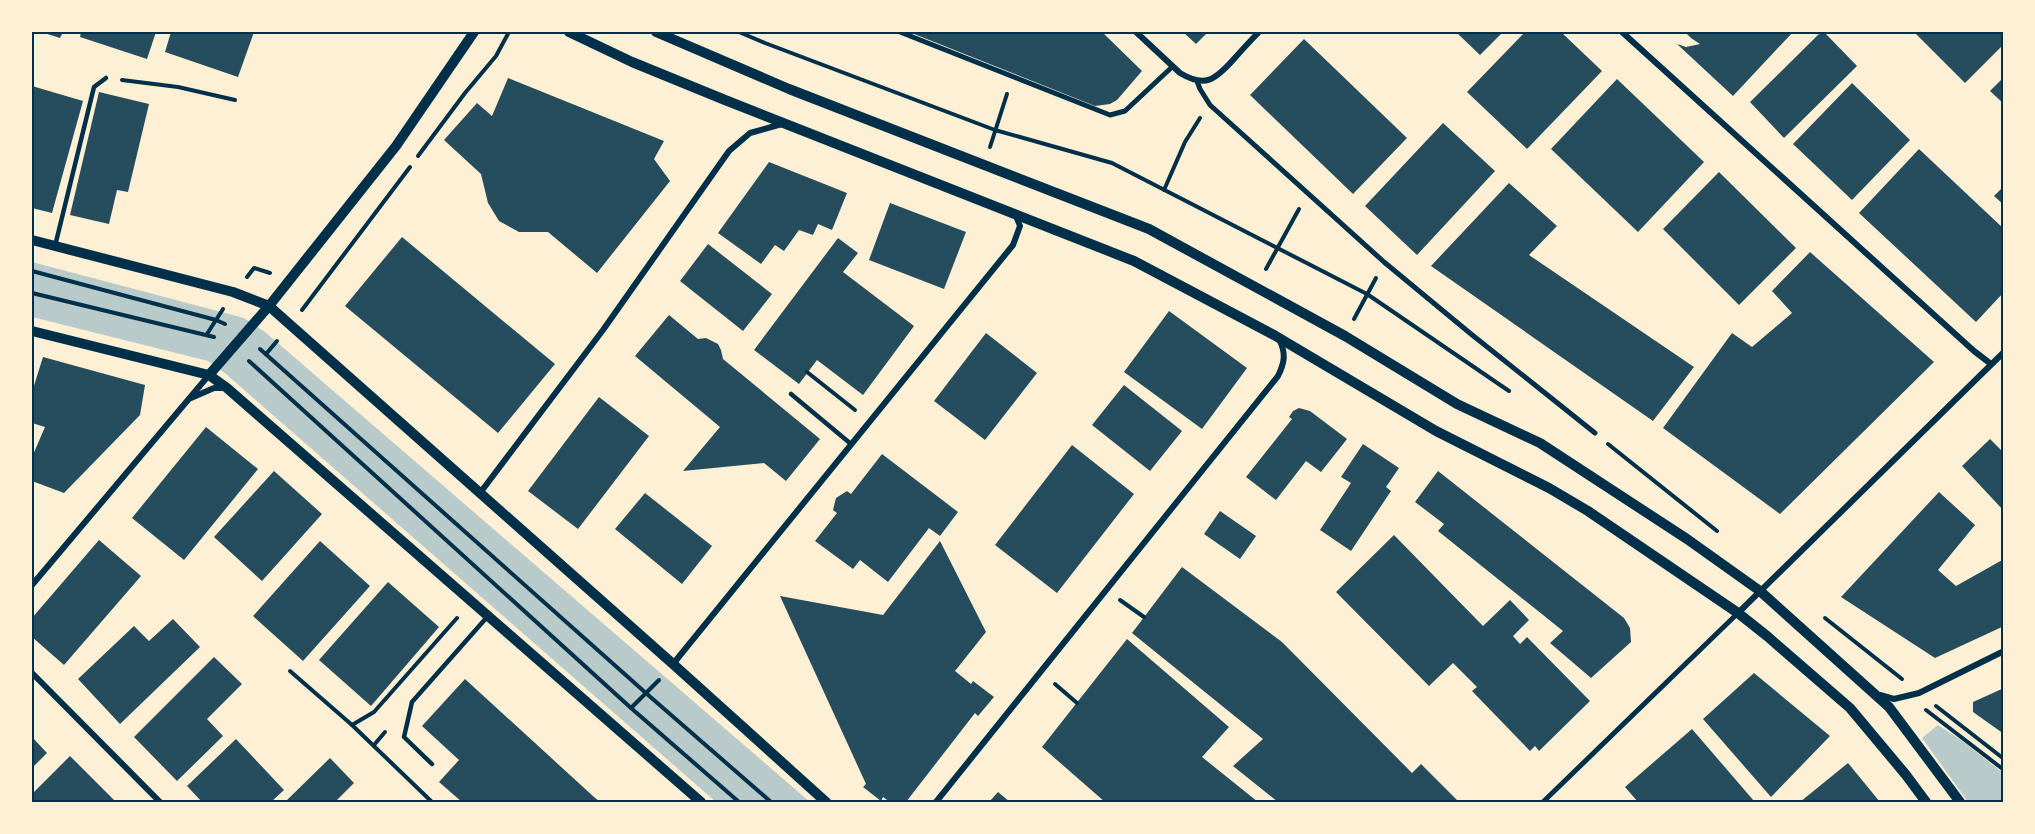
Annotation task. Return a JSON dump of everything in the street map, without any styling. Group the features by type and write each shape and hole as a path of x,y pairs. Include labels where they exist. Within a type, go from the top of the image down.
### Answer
{"street":[{"path":"32,585 269,306 396,146 474,32"},
{"path":"569,32 632,62 1134,261 1274,335 1436,431 1515,470 1588,511 1738,613 1767,636 1850,708 1893,758 1926,802"},
{"path":"656,32 789,89 1149,229 1345,336 1457,404 1540,443 1687,539 1760,591 1876,693 1960,802"},
{"path":"900,32 1110,115 1125,111 1172,67"},
{"path":"1136,32 1172,67 1197,81 1213,79 1221,74 1259,32"},
{"path":"1622,32 1991,364"},
{"path":"1197,81 1210,105 1384,262 1595,433"},
{"path":"480,493 603,330 729,151 750,133 785,123"},
{"path":"673,664 1013,245 1020,226 1016,216"},
{"path":"32,240 233,292 269,306 826,802"},
{"path":"32,331 209,375 227,388 701,802"},
{"path":"936,802 1278,376 1285,354 1279,339 1274,335"},
{"path":"1543,802 2004,352"},
{"path":"188,399 214,388 227,388"},
{"path":"1876,693 1894,699 1919,693 2004,651"},
{"path":"32,673 160,802"}],"lane":[{"path":"55,246 94,87 106,78"},
{"path":"791,394 852,444"},
{"path":"432,764 404,737 412,702 488,616"}],"path":[{"path":"313,296 465,93 496,56 509,32"},
{"path":"739,32 995,130 1112,163 1366,294 1511,392"},
{"path":"995,130 1013,76"},
{"path":"106,78 178,87 235,100"},
{"path":"1278,248 1308,193"},
{"path":"1345,336 1384,262"},
{"path":"32,271 216,320 244,334 646,694 771,802"},
{"path":"807,372 870,421"},
{"path":"1595,433 1722,535"},
{"path":"1107,589 1144,617"},
{"path":"1819,613 2004,759"},
{"path":"616,728 631,708 673,664"},
{"path":"290,671 352,725"},
{"path":"1040,672 1077,703"},
{"path":"393,765 432,802"}],"shaded area":[{"path":"32,262 244,318 265,332 810,802 716,802 226,374 208,361 32,317"},
{"path":"1938,725 2003,773 2003,802 1968,802 1922,738"}],"building":[{"path":"41,32 63,32 60,38"},
{"path":"81,32 156,32 147,59 80,37"},
{"path":"171,32 254,32 238,77 165,52"},
{"path":"909,32 1102,32 1142,71 1117,100 1110,104 1095,106"},
{"path":"1183,32 1208,32 1196,44"},
{"path":"1456,32 1503,32 1480,55"},
{"path":"1525,32 1561,32 1602,71 1527,149 1467,92"},
{"path":"1685,32 1793,32 1733,96 1677,44 1686,47 1700,44"},
{"path":"1821,32 1824,32 1857,66 1784,138 1750,102"},
{"path":"1914,32 2004,32 2004,44 1965,83"},
{"path":"1304,39 1407,138 1353,194 1250,95"},
{"path":"2004,77 2004,104 1990,91"},
{"path":"508,78 664,141 654,159 670,181 597,273 548,232 519,232 499,221 488,203 481,174 444,140 477,103 492,116"},
{"path":"1617,79 1704,162 1638,232 1551,149"},
{"path":"1852,83 1910,140 1852,200 1793,144"},
{"path":"32,86 83,101 52,213 32,208"},
{"path":"99,92 149,104 128,192 117,190 109,224 70,215"},
{"path":"1443,123 1495,171 1417,255 1365,206"},
{"path":"1919,149 2004,229 2004,292 1976,322 1859,213"},
{"path":"769,162 847,193 832,230 818,224 813,235 799,230 784,251 775,245 761,264 718,233"},
{"path":"1719,172 1796,248 1739,305 1663,229"},
{"path":"1509,183 1557,226 1529,255 1694,367 1653,421 1431,266"},
{"path":"2004,186 2004,205 1994,196"},
{"path":"890,203 966,232 944,289 869,260"},
{"path":"402,237 555,364 498,433 345,306"},
{"path":"838,238 858,253 843,272 914,326 863,395 817,360 799,384 754,350"},
{"path":"708,244 772,294 743,331 680,281"},
{"path":"1810,252 1934,362 1780,514 1663,428 1732,333 1752,347 1792,313 1772,291"},
{"path":"1169,311 1247,368 1202,429 1124,372"},
{"path":"669,315 698,339 706,338 718,344 723,359 820,439 786,481 764,463 683,471 720,427 635,356"},
{"path":"986,333 1037,373 985,440 934,401"},
{"path":"43,357 145,385 140,415 64,493 32,481 32,457 45,427 32,423 32,392"},
{"path":"1124,385 1182,431 1150,471 1092,425"},
{"path":"599,397 649,436 578,529 528,491"},
{"path":"1299,408 1310,411 1347,439 1321,472 1306,461 1276,500 1246,477 1292,419 1289,417 1293,411"},
{"path":"206,427 258,469 184,560 132,518"},
{"path":"1990,439 2004,453 2004,511 1962,466"},
{"path":"1363,444 1399,468 1386,487 1391,491 1351,551 1320,530 1351,483 1341,477"},
{"path":"1072,445 1134,494 1057,593 995,545"},
{"path":"882,454 958,512 940,536 929,528 888,582 860,560 853,569 815,541 837,513 833,510 836,498 847,491 851,494"},
{"path":"274,471 322,514 262,581 214,537"},
{"path":"1438,471 1624,618 1630,628 1631,642 1591,678 1550,643 1563,631 1438,531 1444,524 1415,502"},
{"path":"1939,492 1975,525 1938,570 1956,586 2004,559 2004,626 1935,658 1841,597"},
{"path":"645,493 712,546 682,584 615,529"},
{"path":"1220,511 1256,536 1240,559 1204,534"},
{"path":"1394,535 1483,626 1510,600 1529,620 1513,636 1520,644 1527,637 1590,701 1539,751 1535,746 1530,751 1472,691 1477,687 1453,663 1429,686 1336,592"},
{"path":"99,540 141,576 64,665 32,637 32,618"},
{"path":"320,541 370,586 303,661 253,616"},
{"path":"940,541 986,632 955,671 971,684 973,681 994,697 978,716 975,713 906,802 890,802 883,797 881,801 863,787 866,784 780,596 883,615"},
{"path":"1182,567 1282,642 1412,773 1421,764 1459,802 1278,802 1233,766 1263,739 1132,633"},
{"path":"388,582 439,627 371,706 319,660"},
{"path":"173,619 200,647 120,724 78,679 134,626 149,641"},
{"path":"1127,639 1229,727 1202,757 1258,802 1105,802 1042,747"},
{"path":"214,657 242,684 207,719 223,736 177,781 134,737"},
{"path":"1754,673 1830,736 1771,797 1703,719"},
{"path":"465,679 600,802 462,802 439,782 459,760 422,726"},
{"path":"2004,688 2004,734 1973,712 1973,702"},
{"path":"1692,729 1753,802 1638,802 1625,787"},
{"path":"32,737 47,753 32,768"},
{"path":"236,739 284,790 271,802 202,802 187,786"},
{"path":"70,756 116,802 32,802 32,794"},
{"path":"330,758 354,783 335,802 285,802"},
{"path":"1848,763 1880,802 1800,802"},
{"path":"998,792 1010,802 989,802"}]}
